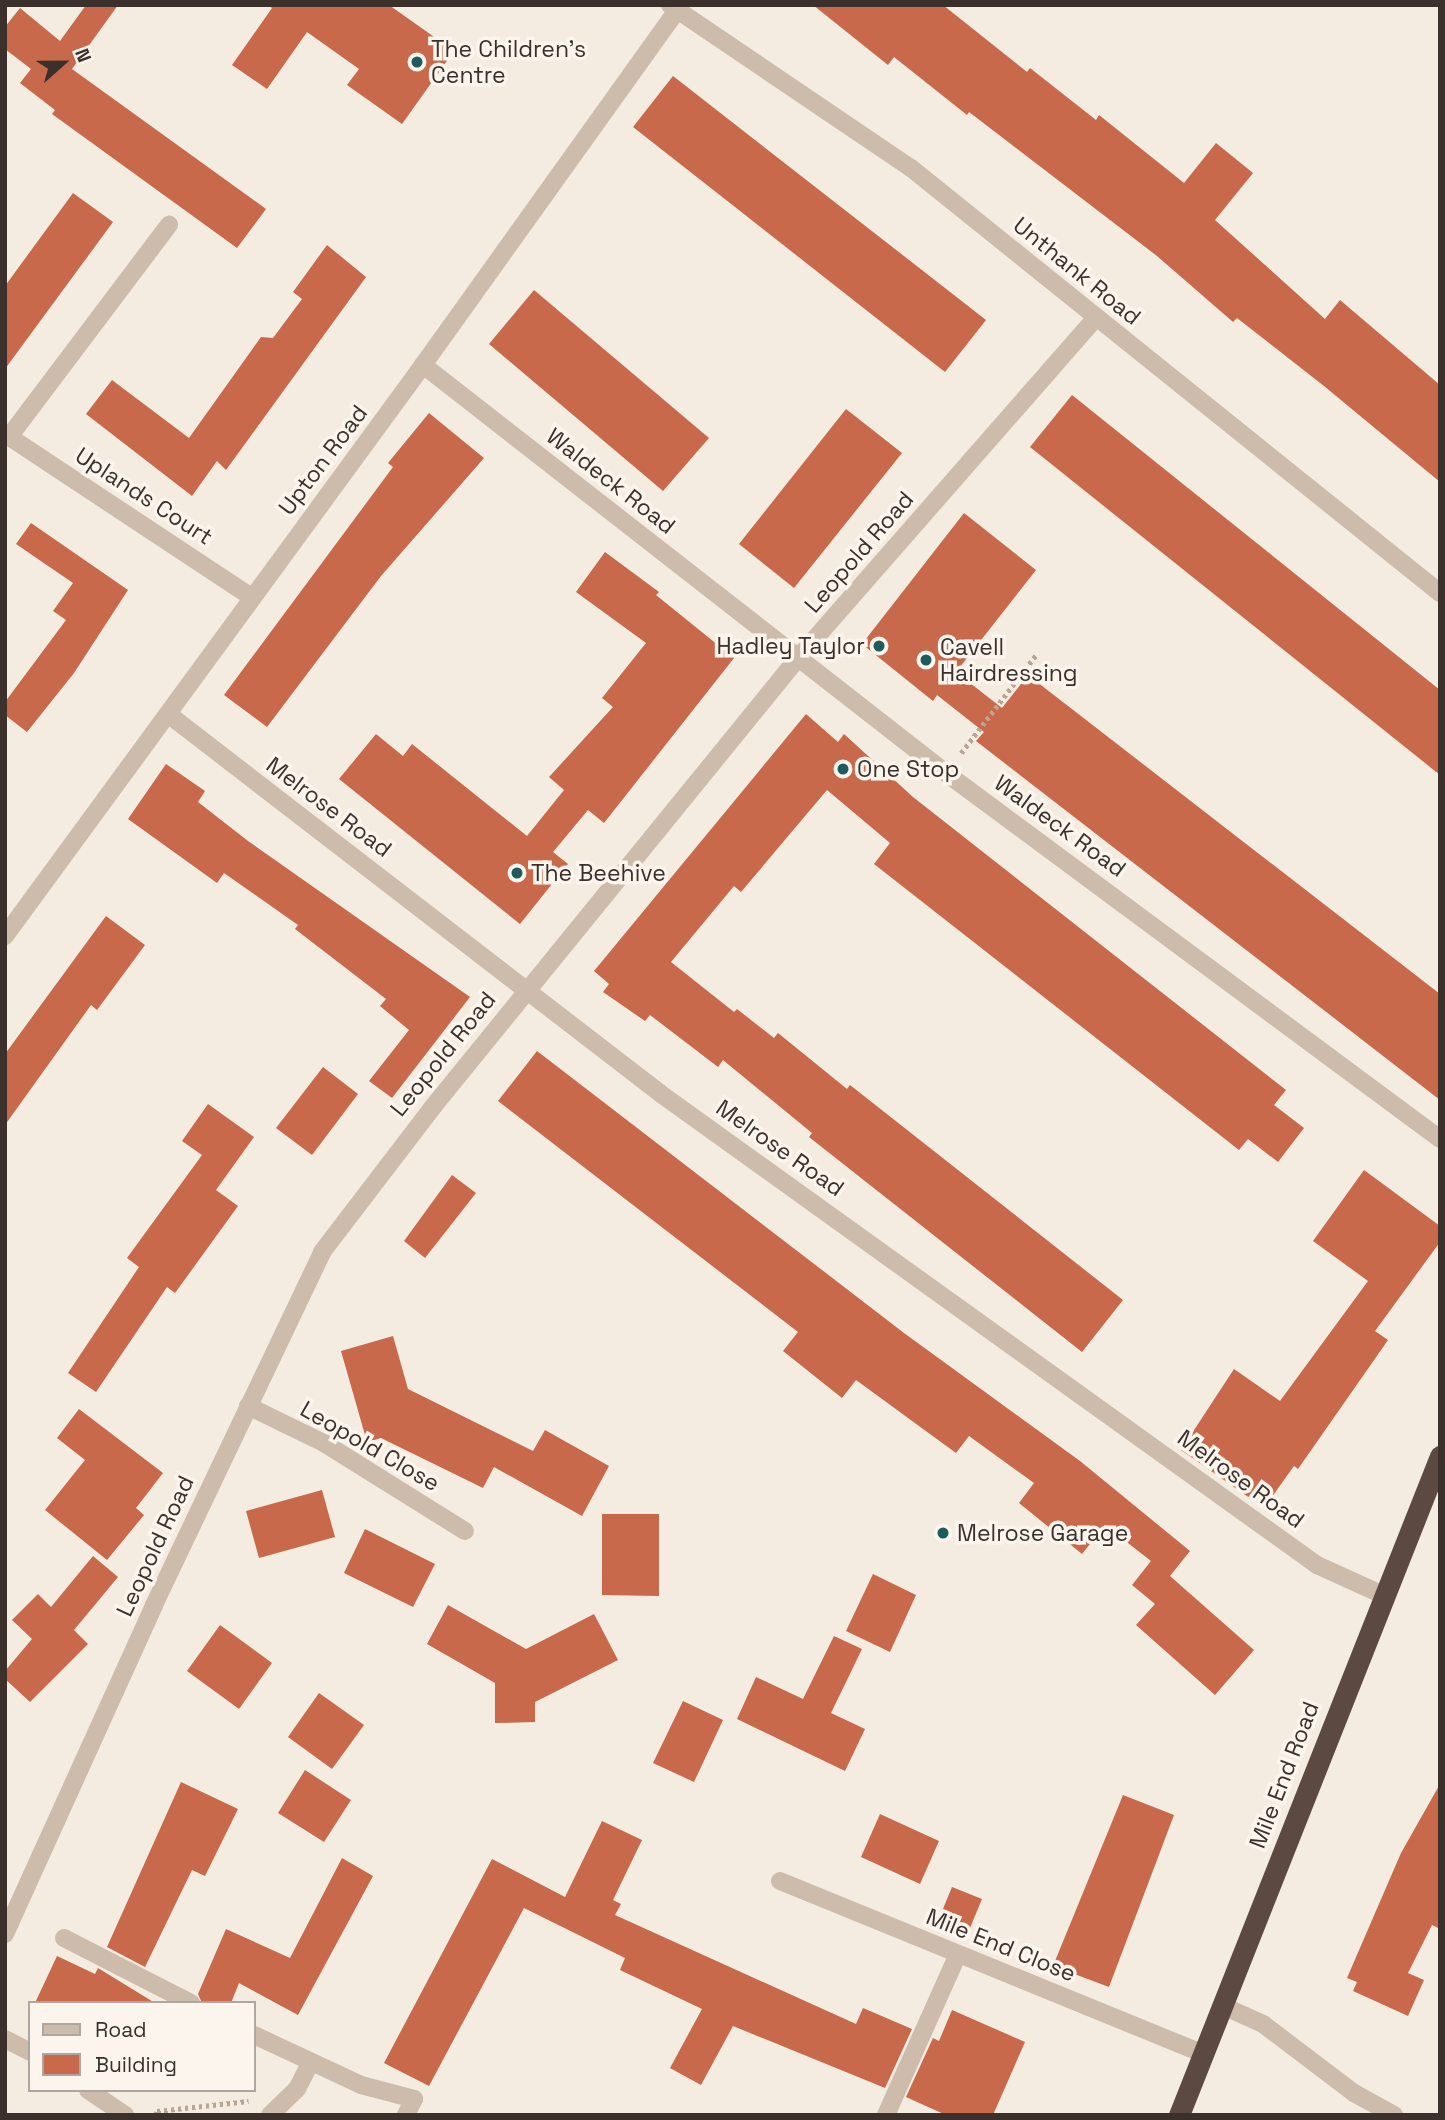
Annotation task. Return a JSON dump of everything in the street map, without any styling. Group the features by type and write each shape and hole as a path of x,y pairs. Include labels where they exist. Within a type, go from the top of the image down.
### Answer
{"highway":[{"name":"Mile End Road","path":"1179,2115 1440,1456"}],"street":[{"name":"Unthank Road","path":"673,7 911,168 1440,593"},
{"name":"Upton Road","path":"5,936 251,597 424,365 673,7"},
{"name":"Uplands Court","path":"169,225 7,436 251,597"},
{"name":"Leopold Road","path":"5,1934 247,1406 322,1252 527,990 798,658 1096,318"},
{"name":"Waldeck Road","path":"424,365 946,773 1440,1139"},
{"name":"Melrose Road","path":"168,714 662,1094 1317,1565 1383,1595"},
{"name":"Leopold Close","path":"247,1406 324,1443 465,1531"},
{"name":"Mile End Close","path":"780,1881 957,1956 1203,2054"},
{"path":"64,1938 187,2001"},
{"path":"886,2115 957,1956"},
{"path":"1223,2006 1263,2024 1354,2093 1394,2115"},
{"path":"256,2036 361,2085 414,2099 406,2115"},
{"path":"5,2039 28,2051"},
{"path":"270,2115 288,2098 310,2063"},
{"path":"91,2092 125,2115"}],"path":[{"path":"946,773 1036,655"},
{"path":"155,2115 157,2110 288,2098"}],"building":[{"path":"86,5 118,5 72,69 266,209 237,248 52,114 55,110 20,83 31,69 5,49 5,27 20,8 60,41"},
{"path":"268,5 389,5 454,51 402,124 347,85 359,69 307,32 267,89 232,65 272,8"},
{"path":"813,5 943,5 1027,72 1030,68 1096,120 1099,115 1184,183 1216,143 1253,173 1215,220 1325,319 1340,300 1440,385 1440,482 1324,386 1237,318 1233,322 1157,256 969,112 967,115 894,57 888,65"},
{"path":"673,76 986,320 945,372 633,127"},
{"path":"73,193 113,222 5,369 5,286"},
{"path":"327,245 366,277 226,470 217,461 192,496 86,414 112,380 189,438 261,337 273,338 302,299 293,292"},
{"path":"534,290 709,438 663,491 489,344"},
{"path":"1072,395 1440,690 1440,775 1030,447"},
{"path":"846,409 902,453 794,588 739,544"},
{"path":"429,413 484,458 381,576 267,727 224,695 393,467 388,463"},
{"path":"964,513 1036,570 956,672 1002,708 1028,675 1440,994 1440,1100 976,741 984,732 937,695 933,701 862,644"},
{"path":"31,523 128,590 74,673 27,732 5,715 5,702 66,620 53,611 73,583 16,544"},
{"path":"605,552 659,592 656,595 734,658 604,823 588,810 553,852 568,864 520,924 339,779 376,734 403,756 412,744 527,836 564,790 549,777 613,707 602,698 646,643 576,592"},
{"path":"806,714 838,742 844,734 913,797 1286,1090 1274,1105 1304,1128 1278,1162 1248,1139 1239,1150 874,864 890,843 827,790 741,892 734,886 671,962 734,1012 737,1009 774,1038 778,1033 847,1089 850,1085 1123,1300 1082,1352 809,1137 812,1133 723,1060 718,1067 650,1015 645,1021 603,992 609,984 594,971"},
{"path":"166,764 205,791 198,802 248,841 470,997 392,1098 369,1081 409,1030 380,1006 386,999 295,929 298,925 224,873 217,883 128,819"},
{"path":"106,916 145,945 97,1010 91,1005 5,1125 5,1054"},
{"path":"537,1051 904,1333 1080,1461 1190,1551 1170,1576 1254,1650 1215,1695 1136,1625 1155,1604 1132,1585 1151,1561 1105,1525 1082,1554 1019,1503 1034,1483 969,1436 956,1453 856,1380 842,1398 783,1351 798,1332 498,1101"},
{"path":"323,1067 358,1094 312,1155 276,1128"},
{"path":"208,1104 254,1137 216,1190 238,1206 175,1293 167,1287 96,1392 68,1373 139,1267 127,1258 202,1155 182,1141"},
{"path":"1364,1170 1440,1226 1440,1242 1375,1331 1388,1340 1298,1469 1294,1466 1264,1508 1181,1450 1234,1369 1280,1401 1368,1281 1313,1241"},
{"path":"452,1175 476,1193 425,1258 404,1241"},
{"path":"393,1336 408,1389 533,1451 545,1430 609,1466 582,1516 494,1467 483,1488 381,1438 367,1442 341,1351"},
{"path":"79,1409 163,1473 136,1508 144,1515 107,1560 45,1510 85,1460 57,1438"},
{"path":"322,1490 335,1537 259,1558 246,1511"},
{"path":"602,1514 659,1514 659,1596 602,1595"},
{"path":"365,1529 435,1564 413,1607 344,1573"},
{"path":"93,1556 118,1577 74,1630 88,1644 30,1702 5,1679 5,1671 32,1639 12,1620 38,1594 51,1607"},
{"path":"873,1574 916,1595 890,1652 846,1631"},
{"path":"448,1605 526,1649 594,1614 618,1660 535,1702 535,1722 495,1723 495,1683 427,1644"},
{"path":"220,1625 272,1663 239,1709 187,1671"},
{"path":"834,1636 862,1649 831,1713 865,1729 845,1771 737,1719 756,1677 803,1699"},
{"path":"319,1693 364,1725 332,1769 288,1737"},
{"path":"683,1701 723,1720 694,1782 653,1763"},
{"path":"305,1770 351,1800 324,1842 278,1813"},
{"path":"181,1782 238,1809 205,1876 192,1870 145,1967 107,1947"},
{"path":"1440,1784 1440,1929 1432,1925 1408,1973 1424,1980 1408,2016 1353,1991 1357,1982 1347,1978 1401,1853"},
{"path":"1123,1795 1174,1815 1109,1987 1053,1966"},
{"path":"880,1814 939,1841 920,1884 861,1857"},
{"path":"602,1821 642,1840 613,1900 621,1904 615,1915 856,2024 863,2008 912,2029 885,2088 733,2026 701,2085 670,2068 702,2009 620,1970 625,1958 524,1908 429,2086 384,2063 492,1859 565,1897"},
{"path":"342,1858 373,1876 298,2015 239,1983 232,2001 201,2001 198,1994 226,1929 290,1958"},
{"path":"952,1887 982,1899 970,1928 940,1916"},
{"path":"57,1956 95,1974 98,1968 152,2001 36,2001"},
{"path":"952,2010 1025,2042 993,2115 946,2115 906,2097 933,2038 939,2041"}],"place":[{"name":"The Children's Centre","path":"417,62"},
{"name":"Hadley Taylor","path":"879,646"},
{"name":"Cavell Hairdressing","path":"926,660"},
{"name":"One Stop","path":"843,769"},
{"name":"The Beehive","path":"517,873"},
{"name":"Melrose Garage","path":"943,1533"}]}
